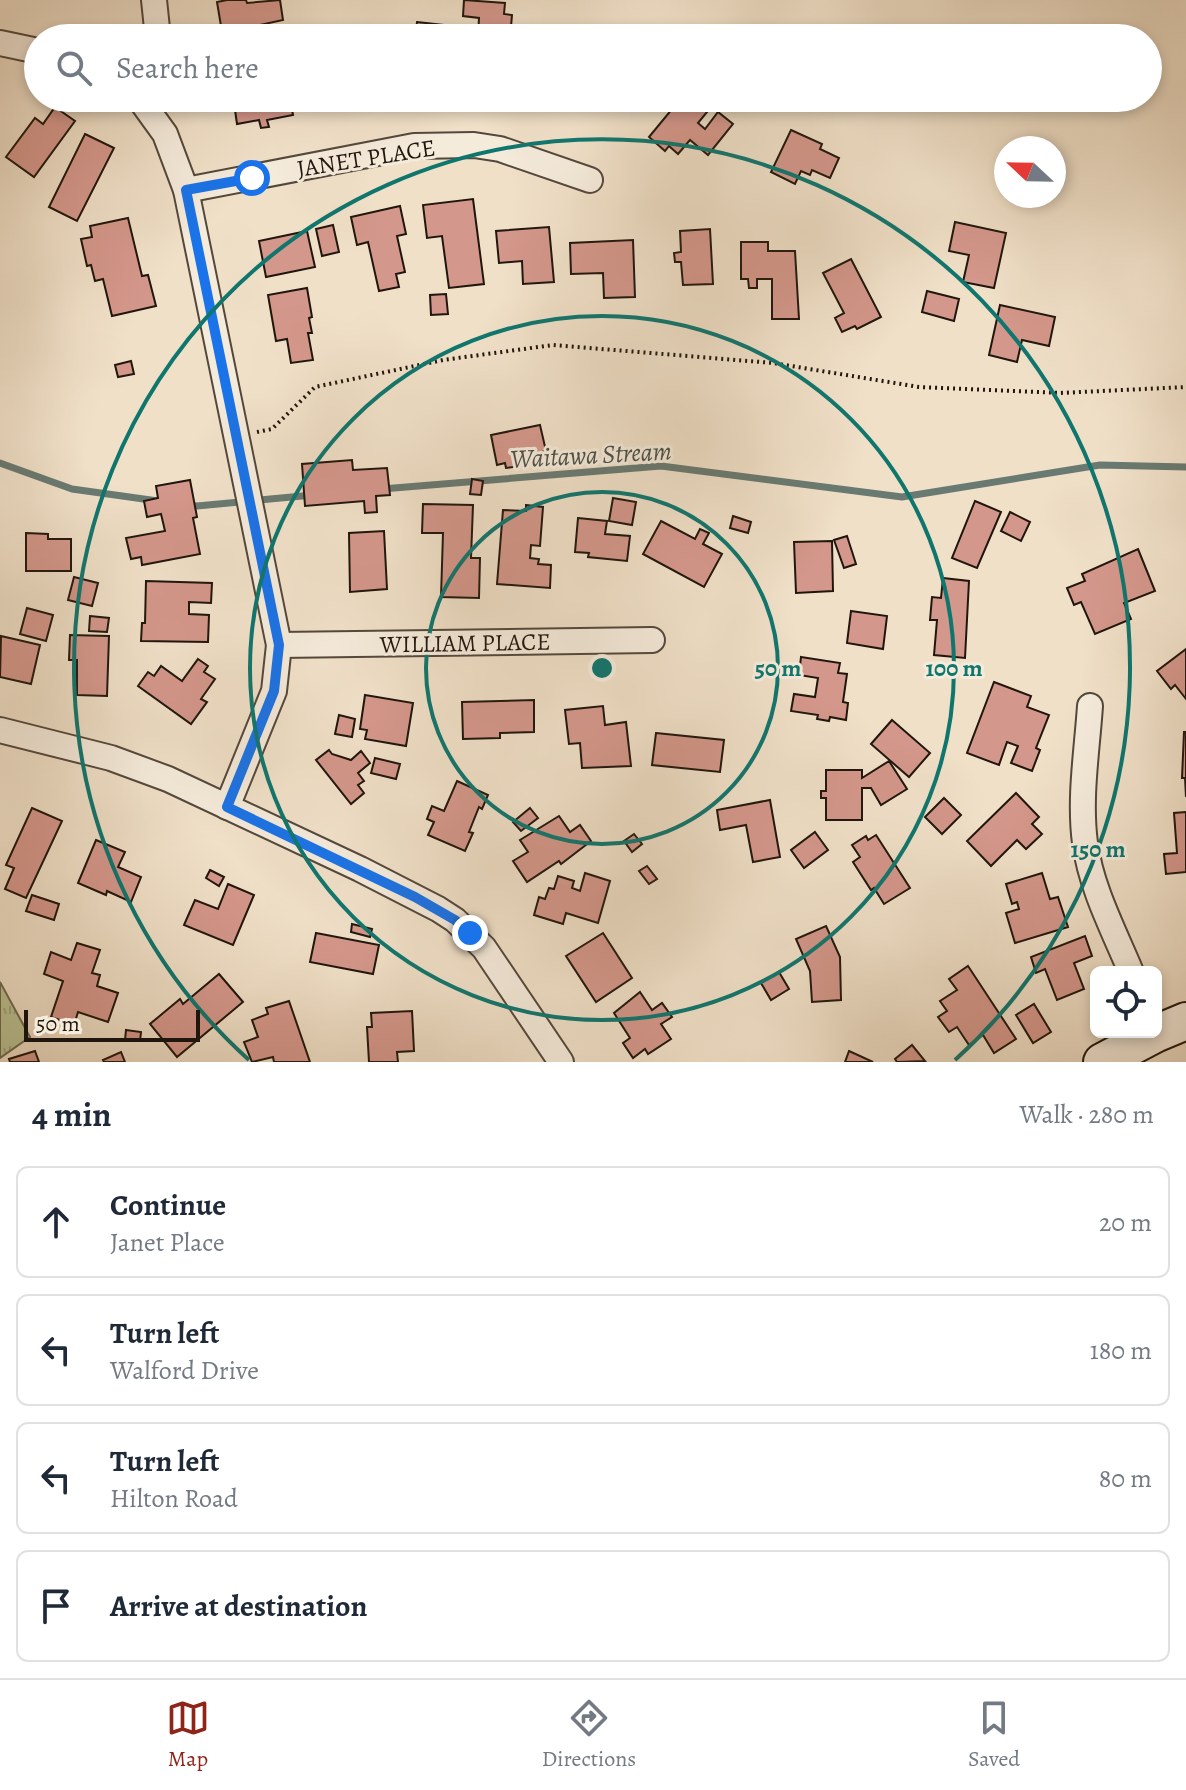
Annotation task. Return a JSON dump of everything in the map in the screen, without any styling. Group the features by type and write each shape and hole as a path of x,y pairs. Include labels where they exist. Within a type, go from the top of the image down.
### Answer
{"main road":[{"path":"1102,1062 1165,1029"}],"street":[{"path":"154,0 157,24"},
{"path":"0,43 24,48"},
{"path":"149,112 165,134 186,190 279,645 274,691 227,807"},
{"name":"JANET PLACE","path":"186,190 414,146 443,144 500,149 590,180"},
{"name":"WILLIAM PLACE","path":"279,645 652,640"},
{"path":"1090,706 1084,795 1085,844 1100,898 1128,966"},
{"path":"0,730 111,758 168,779 360,869 455,920 497,965 561,1062"}],"path":[{"path":"236,436 272,429 315,387 443,360 553,345 773,363 919,387 1060,393 1186,387"}],"green space":[{"path":"0,982 30,1037 0,1058"}],"building":[{"path":"280,0 283,20 264,24 221,24 217,2"},
{"path":"464,0 505,3 504,14 512,15 511,24 479,24 479,18 463,16"},
{"path":"51,112 62,112 75,121 34,177 6,157 35,118 43,124"},
{"path":"235,112 292,112 293,115 267,120 269,127 261,128 259,120 237,124"},
{"path":"670,112 707,112 698,123 705,129 718,112 733,124 708,155 690,140 678,154 669,146 665,151 649,137"},
{"path":"791,130 822,144 820,149 839,158 830,178 812,170 810,175 801,171 795,184 771,172"},
{"path":"85,134 114,148 77,221 49,207"},
{"path":"473,199 484,284 449,288 442,236 427,238 423,205"},
{"path":"400,206 406,234 397,236 405,272 396,274 399,287 379,291 368,242 357,245 351,217"},
{"path":"128,218 142,276 148,275 156,306 112,316 103,279 95,281 91,265 87,266 81,239 92,237 90,226"},
{"path":"955,222 1006,233 994,288 963,282 969,255 949,251"},
{"path":"333,225 339,252 322,256 316,229"},
{"path":"549,227 554,282 523,284 522,261 499,263 496,231"},
{"path":"710,229 713,284 683,285 681,262 675,262 674,253 681,252 680,231"},
{"path":"307,231 315,267 266,277 259,241"},
{"path":"633,240 635,297 604,298 603,273 571,274 570,243"},
{"path":"741,242 768,242 768,251 795,251 799,319 772,319 772,279 757,279 757,288 749,288 748,279 741,279"},
{"path":"851,259 881,317 857,329 855,326 842,332 835,318 844,313 823,273"},
{"path":"307,288 312,317 309,318 312,333 308,333 313,360 291,363 287,339 276,341 268,295"},
{"path":"927,291 959,299 954,321 922,312"},
{"path":"446,294 448,314 431,315 430,295"},
{"path":"1000,305 1055,317 1049,346 1022,340 1017,362 989,355"},
{"path":"131,361 134,374 118,377 115,365"},
{"path":"540,425 546,451 518,457 520,466 506,468 505,463 497,465 491,435"},
{"path":"352,460 353,470 387,468 390,495 376,496 377,512 365,513 364,501 305,506 302,464"},
{"path":"472,479 483,481 481,495 470,494"},
{"path":"190,480 200,554 142,565 141,557 131,559 126,538 165,531 161,514 147,517 144,501 158,498 156,486"},
{"path":"613,498 636,502 632,525 609,521"},
{"path":"975,501 1001,512 977,568 952,558"},
{"path":"423,504 473,505 471,558 480,558 479,598 441,597 443,533 422,533"},
{"path":"526,505 543,507 540,546 531,545 530,558 539,559 538,564 551,565 550,588 497,584 503,510 526,511"},
{"path":"1010,512 1030,522 1021,541 1001,531"},
{"path":"733,516 751,522 748,533 730,528"},
{"path":"578,518 607,521 605,534 630,536 627,561 588,557 589,553 575,552"},
{"path":"661,521 695,539 700,529 709,533 703,544 722,554 704,587 643,554"},
{"path":"384,531 387,589 350,592 349,533"},
{"path":"26,533 48,534 48,539 71,539 71,571 26,571"},
{"path":"847,536 856,564 844,568 834,540"},
{"path":"832,541 833,591 796,593 794,542"},
{"path":"1138,549 1155,591 1124,603 1131,619 1095,634 1081,602 1074,605 1067,588 1085,581 1082,574"},
{"path":"74,577 98,583 92,606 68,600"},
{"path":"943,578 969,581 965,658 934,655 937,620 930,620 932,597 941,598"},
{"path":"146,581 212,583 211,603 189,602 189,614 209,615 208,642 141,641 142,623 145,623"},
{"path":"27,608 53,615 46,641 20,634"},
{"path":"851,611 887,616 883,649 847,643"},
{"path":"90,616 109,618 107,632 89,631"},
{"path":"70,635 109,636 107,696 77,695 77,660 69,660"},
{"path":"1,636 40,645 31,684 0,677"},
{"path":"1186,649 1186,699 1175,685 1171,689 1157,671"},
{"path":"801,657 840,663 838,673 847,674 843,702 848,703 846,720 830,717 829,721 817,719 818,715 791,711 794,694 815,697 818,678 799,675"},
{"path":"198,659 208,666 204,672 215,679 201,699 207,702 191,724 138,686 148,672 154,676 161,666 182,681"},
{"path":"994,682 1031,696 1027,707 1049,715 1036,748 1040,750 1032,771 1011,763 1018,746 1007,742 999,765 967,753"},
{"path":"365,695 413,703 406,746 365,739 367,730 360,729"},
{"path":"534,700 534,732 500,733 500,738 463,739 462,702"},
{"path":"603,706 605,725 626,722 631,766 582,768 580,743 569,744 565,710"},
{"path":"339,715 355,719 352,737 335,734"},
{"path":"892,720 930,753 909,777 871,744"},
{"path":"1184,732 1186,797 1185,778 1182,778"},
{"path":"656,733 724,740 720,772 652,765"},
{"path":"329,750 332,754 351,760 361,751 370,763 358,773 364,781 358,785 364,793 351,804 316,760"},
{"path":"375,758 400,764 396,779 371,773"},
{"path":"889,761 907,789 881,805 871,788 862,788 862,820 826,820 826,798 821,798 821,791 826,791 826,770 862,770 862,778"},
{"path":"457,781 488,795 482,809 479,807 465,851 428,835 434,822 427,819 432,806 444,811"},
{"path":"1016,793 1039,817 1032,824 1042,834 1026,849 1017,840 991,866 967,841"},
{"path":"944,798 961,815 942,834 925,817"},
{"path":"770,800 780,857 753,862 746,825 720,830 717,810"},
{"path":"32,808 62,821 26,898 5,889 14,868 6,865"},
{"path":"530,808 538,818 521,831 513,822"},
{"path":"1186,812 1186,872 1166,874 1164,854 1177,853 1174,813"},
{"path":"559,816 570,832 580,825 591,841 561,864 559,861 527,882 513,861 528,852 520,840"},
{"path":"815,832 828,850 804,868 791,850"},
{"path":"634,834 642,844 632,852 624,841"},
{"path":"876,835 910,888 884,904 853,862 860,857 852,845 866,836 868,840"},
{"path":"96,840 125,852 118,867 141,877 131,902 78,883"},
{"path":"647,866 657,879 649,884 639,871"},
{"path":"210,870 224,877 219,886 206,878"},
{"path":"585,873 610,881 598,923 566,913 563,924 534,915 539,897 545,899 549,888 554,889 558,876 574,881 572,888 580,891"},
{"path":"1042,873 1050,899 1058,897 1068,927 1015,943 1006,913 1019,909 1017,902 1012,904 1006,884"},
{"path":"228,884 254,895 233,945 184,925 195,900 218,909"},
{"path":"32,895 59,904 54,920 26,911"},
{"path":"352,924 372,929 370,937 351,932"},
{"path":"826,926 840,957 841,1000 812,1002 810,971 796,939"},
{"path":"316,933 379,945 373,974 310,962"},
{"path":"603,933 632,978 596,1002 566,956"},
{"path":"1085,936 1092,956 1074,963 1084,989 1057,1000 1045,969 1036,973 1031,957"},
{"path":"77,943 100,950 92,973 100,975 97,986 118,993 108,1022 78,1012 74,1025 51,1017 63,981 44,974 51,952 71,960"},
{"path":"968,966 1016,1039 994,1053 983,1035 969,1045 957,1027 949,1032 938,1017 947,1011 940,1001 957,990 949,979"},
{"path":"779,972 789,989 771,1000 761,983"},
{"path":"219,974 243,1002 177,1057 150,1024 180,999 183,1004"},
{"path":"640,992 652,1010 662,1003 672,1017 661,1024 671,1039 648,1054 645,1049 633,1058 623,1043 630,1038 614,1013"},
{"path":"289,1001 310,1062 274,1062 273,1057 252,1062 244,1042 258,1037 252,1020 268,1014 266,1008"},
{"path":"1034,1004 1051,1032 1033,1043 1016,1015"},
{"path":"412,1011 414,1051 397,1052 398,1062 369,1062 367,1027 372,1027 371,1013"},
{"path":"126,1030 141,1032 140,1041 125,1040"},
{"path":"912,1045 925,1061 897,1062 895,1059"},
{"path":"35,1051 39,1062 10,1062 9,1059"},
{"path":"849,1051 873,1062 845,1062"},
{"path":"121,1052 125,1062 104,1062 103,1060"}],"waterway":[{"name":"Waitawa Stream","path":"0,463 72,489 158,501"},
{"name":"Waitawa Stream","path":"382,489 661,466 902,497 1100,465 1186,467"},
{"name":"Waitawa Stream","path":"187,505 313,495"}],"route":[{"path":"252,178 186,190 279,645 274,691 227,807 415,897 455,920 470,933"}]}
